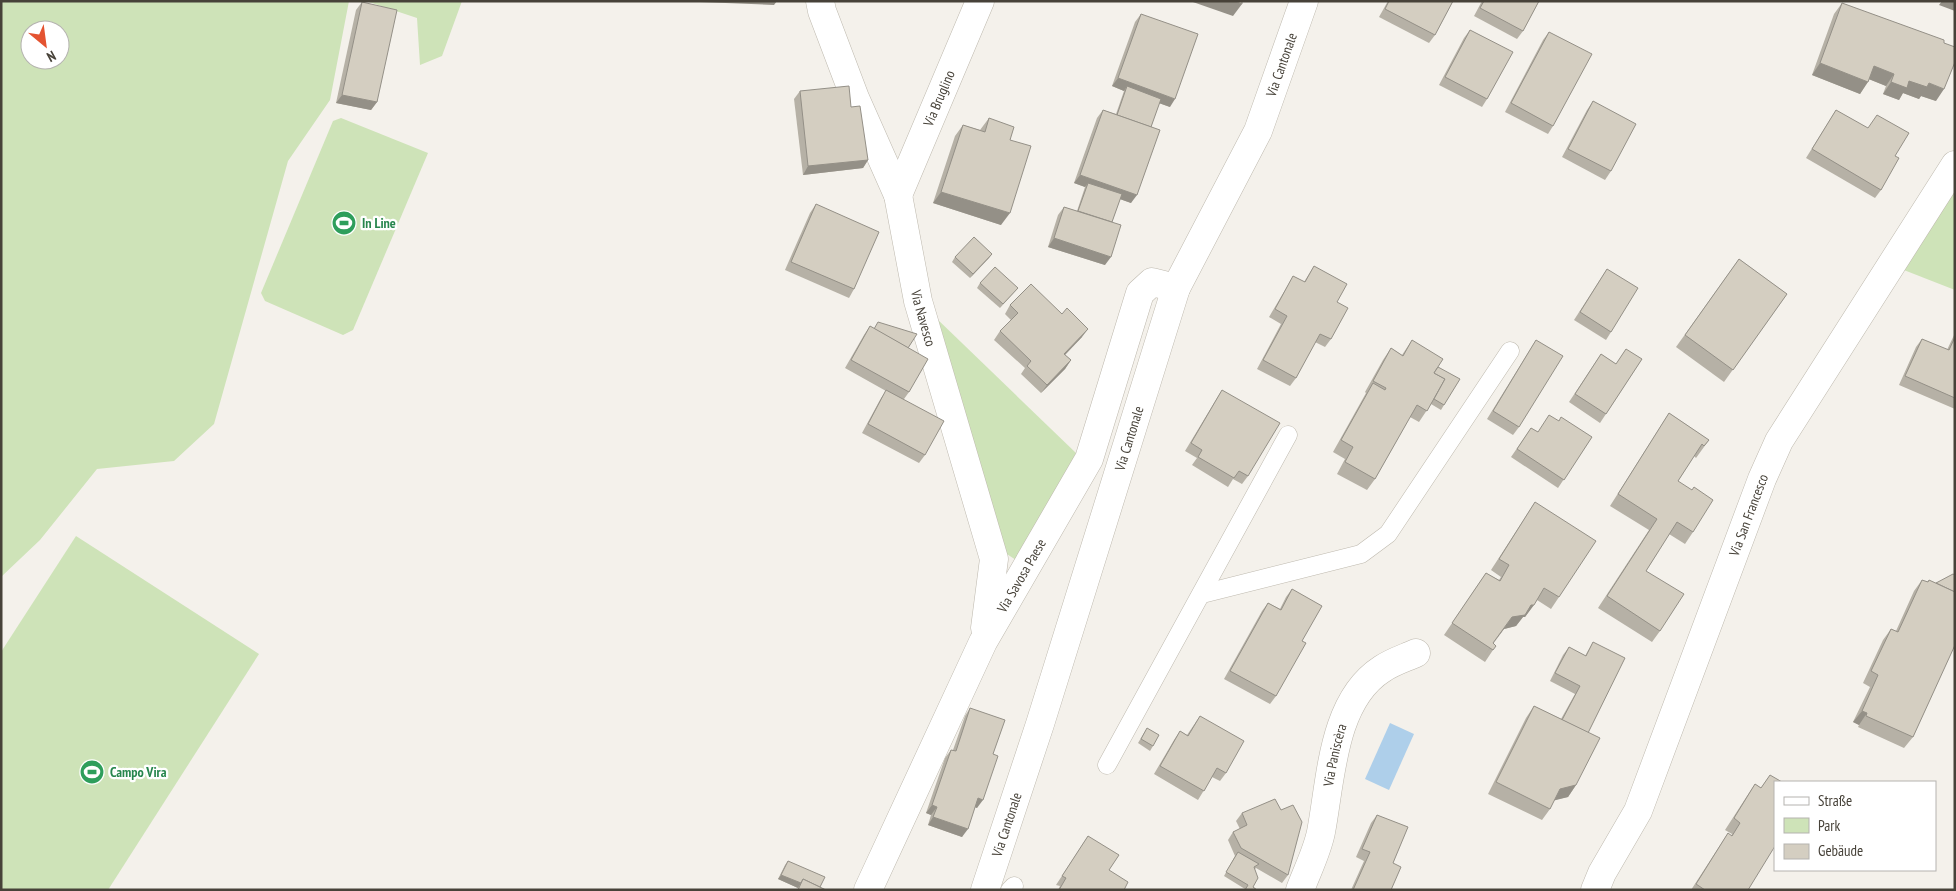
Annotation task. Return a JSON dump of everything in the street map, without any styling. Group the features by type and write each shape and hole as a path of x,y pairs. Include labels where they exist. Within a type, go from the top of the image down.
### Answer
{"street":[{"name":"Via Navesco","path":"820,1 822,11 856,98 898,195 918,301 994,559 983,642"},
{"name":"Via Bruglino","path":"898,195 980,1"},
{"name":"Via Cantonale","path":"985,890 1040,724 1176,288 1258,131 1304,1"},
{"name":"Via San Francesco","path":"1595,890 1602,873 1638,811 1762,479 1779,441 1955,165"},
{"name":"Via Savosa Paese","path":"868,890 983,642 1089,459 1140,293 1152,282 1176,288"},
{"name":"Via Paniscèra","path":"1300,890 1320,835 1333,756 1346,712 1361,688 1382,669 1416,653"}],"lane":[{"path":"1202,594 1361,554 1388,534 1510,351"},
{"path":"1107,765 1288,435"}],"green space":[{"path":"1,1 349,1 330,100 288,161 214,424 174,461 97,469 40,540 1,577"},
{"path":"366,1 462,1 442,56 420,65 417,18"},
{"name":"In Line","path":"341,118 428,153 353,330 343,335 265,301 261,293 333,121"},
{"path":"1955,165 1955,290 1891,265"},
{"path":"935,317 1076,453 1019,562 999,549"},
{"name":"Campo Vira","path":"76,536 259,654 108,890 1,890 1,652"}],"water":[{"path":"1390,723 1414,734 1389,790 1365,779"}],"building":[{"path":"1389,1 1453,1 1435,35 1385,9"},
{"path":"1484,1 1539,1 1523,31 1480,8"},
{"path":"362,2 397,10 377,102 342,95"},
{"path":"1842,3 1944,40 1944,43 1955,47 1955,62 1944,89 1929,83 1927,87 1909,81 1907,88 1891,82 1894,74 1874,66 1868,82 1820,63"},
{"path":"1141,14 1198,34 1175,99 1118,78"},
{"path":"1470,30 1513,52 1487,99 1445,77"},
{"path":"1549,32 1592,54 1553,126 1511,103"},
{"path":"849,86 851,107 860,106 868,160 808,166 800,91"},
{"path":"1127,86 1161,99 1151,127 1117,115"},
{"path":"1593,101 1636,124 1611,171 1568,149"},
{"path":"1103,110 1160,130 1137,195 1080,175"},
{"path":"1836,110 1868,128 1877,115 1909,133 1895,156 1899,158 1881,190 1812,149"},
{"path":"989,118 1014,127 1010,140 1031,146 1010,213 941,192 963,125 985,132"},
{"path":"1088,183 1122,194 1112,222 1078,211"},
{"path":"816,204 879,232 854,289 791,262"},
{"path":"1064,207 1121,225 1111,257 1054,238"},
{"path":"974,237 992,254 973,274 955,257"},
{"path":"1739,259 1787,294 1733,370 1685,335"},
{"path":"1314,266 1347,284 1337,302 1348,308 1331,339 1320,334 1296,378 1263,360 1287,316 1275,309 1293,276 1305,282"},
{"path":"995,267 1018,288 1003,304 980,283"},
{"path":"1607,269 1638,288 1611,332 1580,312"},
{"path":"1031,284 1062,314 1067,308 1088,329 1064,354 1071,360 1047,385 1027,366 1031,361 1000,331 1018,313 1010,305"},
{"path":"878,322 917,334 908,348 874,329"},
{"path":"870,326 928,359 909,392 851,360"},
{"path":"1955,337 1955,398 1905,376 1922,339 1949,350"},
{"path":"1412,340 1443,359 1434,373 1445,379 1427,411 1417,405 1375,479 1345,462 1353,447 1341,440 1373,383 1385,390 1386,388 1373,381 1391,348 1403,356"},
{"path":"1536,340 1563,356 1519,427 1493,411"},
{"path":"1626,349 1642,359 1606,414 1575,394 1601,354 1616,364"},
{"path":"1438,367 1460,379 1444,405 1434,399 1445,379 1434,373"},
{"path":"886,390 944,421 925,455 868,424"},
{"path":"1222,390 1280,423 1248,476 1239,471 1234,478 1198,457 1202,450 1191,443"},
{"path":"1669,413 1709,440 1704,446 1702,444 1678,481 1692,490 1694,487 1713,500 1693,532 1677,522 1646,571 1684,594 1660,631 1607,596 1657,519 1618,494"},
{"path":"1549,415 1559,421 1561,417 1592,437 1564,480 1517,449 1531,428 1538,432"},
{"path":"1535,502 1596,541 1559,597 1544,588 1534,605 1531,605 1525,615 1512,617 1493,643 1496,646 1493,650 1452,623 1486,573 1500,581 1509,565 1499,559"},
{"path":"1953,574 1955,575 1955,592 1936,583"},
{"path":"1922,580 1928,582 1929,580 1955,592 1955,645 1913,737 1866,716 1867,713 1862,711 1878,675 1871,671 1891,629 1898,632"},
{"path":"1292,589 1322,606 1302,641 1306,643 1276,696 1230,671 1268,603 1281,610"},
{"path":"1593,642 1625,658 1588,733 1562,720 1580,686 1555,673 1569,647 1586,656"},
{"path":"1534,706 1600,738 1576,785 1560,789 1550,809 1496,782"},
{"path":"970,708 1005,720 993,754 998,756 983,800 978,798 968,829 933,817 937,807 932,805 951,750 956,751"},
{"path":"1200,716 1244,741 1226,773 1217,768 1204,791 1160,766 1180,731 1188,736"},
{"path":"1147,728 1159,735 1153,746 1141,739"},
{"path":"1770,775 1780,781 1774,781 1774,848 1748,890 1705,890 1696,884 1728,833 1732,836 1740,823 1734,818 1755,784 1761,788"},
{"path":"1275,799 1281,810 1293,805 1302,822 1288,875 1241,848 1233,832 1247,825 1242,813"},
{"path":"1377,815 1408,827 1393,863 1401,867 1391,890 1353,890 1370,852 1362,849"},
{"path":"1088,836 1119,855 1109,870 1128,882 1124,890 1059,890 1066,878 1062,876"},
{"path":"1238,852 1259,864 1254,867 1258,878 1253,887 1257,890 1245,890 1248,885 1226,872"},
{"path":"788,861 825,877 820,887 803,879 801,883 781,875"},
{"path":"803,879 826,890 798,890"}],"place":[{"name":"In Line","path":"344,223"},
{"name":"Campo Vira","path":"92,772"}]}
